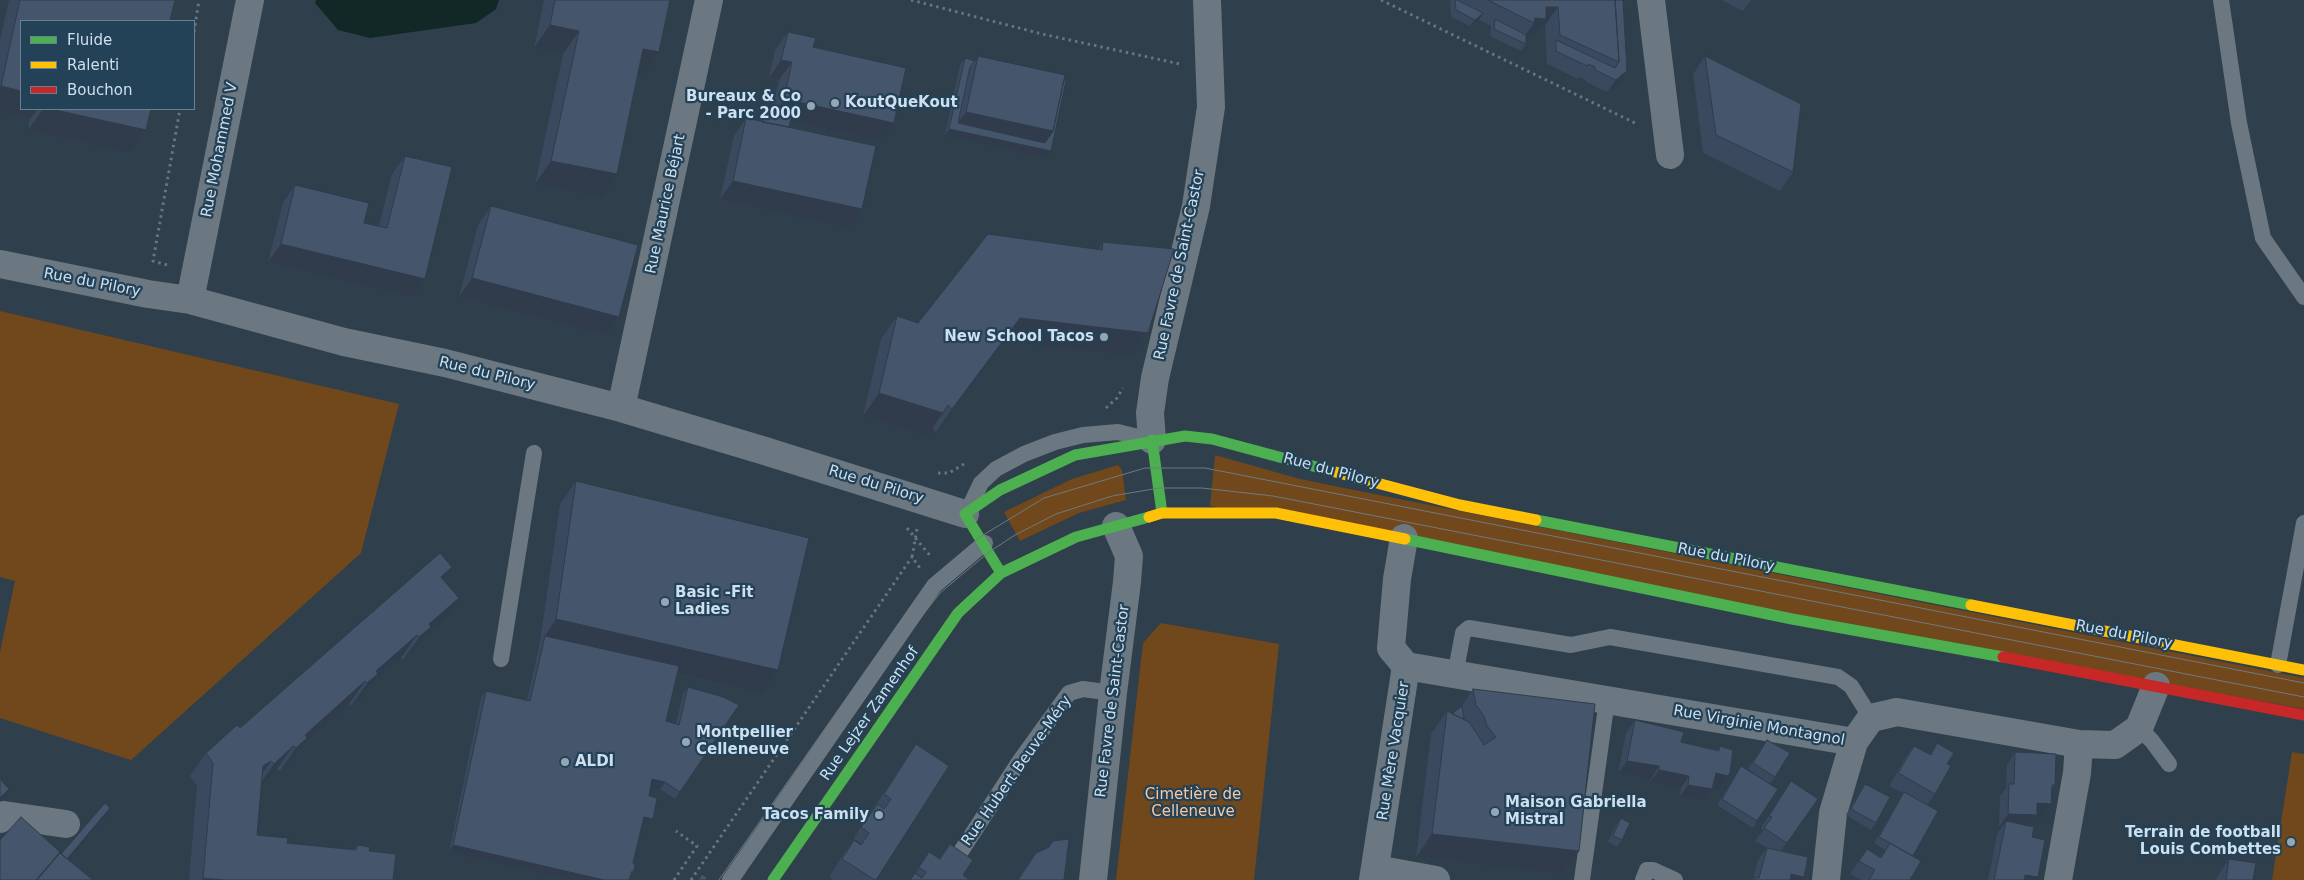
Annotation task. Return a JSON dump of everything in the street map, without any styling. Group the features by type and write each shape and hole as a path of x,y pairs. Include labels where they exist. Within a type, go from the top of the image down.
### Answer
{"main road":[{"name":"Rue du Pilory","path":"966,514 1000,490 1075,455 1152,440 1186,436 1212,439 1460,505 2304,670"},
{"path":"1152,440 1162,513 1276,513 1792,619 2100,674 2304,715"},
{"name":"Rue Lejzer Zamenhof","path":"773,880 958,613 1001,573 1076,537 1162,513"},
{"path":"966,514 985,543 1001,573"}],"street":[{"name":"Rue Mohammed V","path":"190,300 250,0"},
{"name":"Rue Maurice Béjart","path":"621,408 709,0"},
{"name":"Rue Favre de Saint-Castor","path":"1152,440 1150,413 1156,378 1196,206 1211,107 1207,0"},
{"path":"1651,0 1668,147"},
{"name":"Rue du Pilory","path":"0,264 190,300 344,342 445,363 621,408 966,514"},
{"name":"Rue Favre de Saint-Castor","path":"1093,880 1129,556 1116,526"},
{"name":"Rue Mère Vacquier","path":"1374,875 1406,666 1391,648 1397,579 1404,538"},
{"name":"Rue Virginie Montagnol","path":"1406,666 1854,742 1872,718"},
{"path":"1872,718 1897,712 2079,744 2115,745 2139,728 2156,686"},
{"path":"1826,880 1833,813 1854,742"},
{"path":"2058,880 2077,773 2079,744"},
{"path":"0,820 4,815 66,824"},
{"path":"1374,875 1436,880"}],"lane":[{"path":"2221,0 2239,123 2263,238 2304,297"},
{"path":"966,514 982,483 996,469 1024,454 1055,442 1083,435 1118,432 1152,440"},
{"path":"501,659 534,453"},
{"path":"2278,665 2304,523"},
{"path":"730,880 934,586 985,543"},
{"path":"1455,675 1463,634 1468,628 1571,645 1610,637 1838,677 1851,686 1872,718"},
{"name":"Rue Hubert Beuve-Méry","path":"956,858 1020,762 1070,693 1083,689 1113,693"},
{"path":"1582,880 1607,700"},
{"path":"2139,728 2152,741 2168,764"},
{"path":"1643,880 1647,870 1653,870 1675,880"}],"path":[{"path":"195,26 199,0"},
{"path":"911,0 1042,34 1210,71"},
{"path":"1381,0 1668,147"},
{"path":"180,110 153,261 196,274"},
{"path":"691,880 912,557"},
{"path":"674,880 697,846 676,831"}],"green space":[{"path":"0,311 399,404 361,553 131,760 0,718 0,652 15,581 0,577"},
{"path":"1215,455 1300,479 2304,678 2304,709 1210,506"},
{"path":"1118,465 1122,470 1126,500 1079,513 1020,541 1004,512 1072,479"},
{"name":"Cimetière de Celleneuve","path":"1161,623 1279,644 1254,880 1116,880 1143,643"},
{"name":"Terrain de football Louis Combettes","path":"2292,752 2304,754 2304,880 2272,880"}],"shaded area":[{"path":"316,0 499,0 496,9 476,23 370,38 338,30 315,3"}],"building":[{"path":"20,0 175,0 170,20 20,20 20,91 1,86"},
{"path":"555,0 670,0 659,52 643,49 617,174 551,161 579,31 550,25"},
{"path":"1455,0 1483,13 1475,20 1456,10"},
{"path":"1488,0 1615,0 1619,62 1560,35 1558,7 1546,7 1546,19 1535,18 1534,23"},
{"path":"1615,0 1623,0 1627,71 1616,80 1595,70 1595,67 1588,64 1587,66 1556,51 1556,40 1615,68 1619,62"},
{"path":"1495,19 1526,35 1526,44 1494,29"},
{"path":"788,32 816,38 813,47 906,68 894,123 784,99 792,62 781,60"},
{"path":"978,56 1065,75 1053,131 966,112"},
{"path":"1705,56 1801,104 1793,172 1716,135"},
{"path":"965,58 975,61 970,67 958,123 1045,143 1053,131 1064,80 1066,81 1051,151 949,129"},
{"path":"765,108 792,114 789,127 762,122"},
{"path":"56,110 151,110 146,130"},
{"path":"746,118 876,146 862,209 733,181"},
{"path":"405,156 452,167 425,279 281,244 295,185 369,203 364,223 387,228"},
{"path":"491,206 638,245 619,317 472,278"},
{"path":"988,234 1102,250 1103,242 1174,249 1148,333 1020,318 952,409 948,405 943,413 879,393 897,316 918,323"},
{"name":"Basic -Fit Ladies","path":"576,481 809,538 778,670 556,619"},
{"path":"440,553 452,567 441,577 459,598 429,624 431,627 419,637 417,635 376,671 378,674 367,683 365,681 305,735 307,738 296,748 293,746 274,764 271,761 263,766 257,835 288,838 287,843 356,850 357,845 370,847 369,851 396,854 393,880 225,880 203,878 213,763 206,753 237,725 240,728"},
{"path":"545,636 679,666 666,721 679,725 688,687 723,697 739,705 680,792 665,782 652,779 649,796 657,798 653,819 644,817 633,863 635,864 634,871 632,871 629,880 604,880 453,845 486,691 530,701"},
{"name":"Maison Gabriella Mistral","path":"1473,689 1595,704 1579,851 1432,834 1447,711 1469,722 1484,745 1496,737 1487,726 1484,716 1476,705"},
{"path":"1462,706 1464,719 1452,714"},
{"path":"1635,720 1684,732 1681,742 1719,751 1720,746 1733,750 1730,773 1728,776 1716,773 1712,789 1688,785 1689,776 1659,770 1659,766 1627,761"},
{"path":"1767,740 1790,753 1775,777 1753,763"},
{"path":"1937,743 1954,753 1947,764 1951,766 1935,794 1898,773 1914,746 1931,755"},
{"path":"916,744 949,766 875,880 842,859 854,840 861,845 869,833 861,827 878,804 884,809 891,799 884,794"},
{"path":"2015,752 2056,754 2055,785 2052,785 2051,804 2037,803 2037,815 2008,814 2009,784 2014,784"},
{"path":"1741,766 1778,789 1757,821 1722,799"},
{"path":"0,779 9,789 0,798"},
{"path":"1791,781 1818,799 1787,843 1764,828 1772,817 1769,816"},
{"path":"1865,784 1890,797 1876,823 1851,809"},
{"path":"1904,792 1938,811 1913,856 1879,837"},
{"path":"105,803 110,808 67,859 61,854"},
{"path":"21,817 60,852 36,880 0,880 0,840"},
{"path":"1621,818 1630,823 1622,840 1613,836"},
{"path":"2006,821 2034,827 2032,837 2045,840 2038,877 2025,875 2024,880 1994,880"},
{"path":"1069,839 1064,880 1018,880 1036,853 1049,847 1053,841"},
{"path":"1890,843 1921,861 1910,880 1869,880 1875,870 1859,861 1867,849 1881,858"},
{"path":"950,844 973,860 963,875 968,880 910,880 915,873 922,878 926,872 919,867 929,852 940,859"},
{"path":"1767,848 1808,857 1804,877 1791,874 1790,880 1755,880 1756,877 1759,878"},
{"path":"60,853 93,880 37,880"},
{"path":"2229,859 2256,863 2253,880 2226,880"},
{"path":"702,874 707,878 706,880 698,880"}],"tram line":[{"path":"719,880 929,580 980,537 1044,498 1145,468 1205,468 2304,683"},
{"path":"740,880 918,621 940,593 989,552 1015,535 1056,514 1112,496 1159,488 1202,488 1273,496 2304,697"}],"traffic: fast":[{"path":"1001,573 965,514 1000,490 1075,455 1185,436 1212,439 1324,469"},
{"path":"1152,440 1162,513"},
{"path":"773,880 958,613 1001,573 1076,537 1149,517"},
{"path":"1536,520 1971,605"},
{"path":"1405,539 1792,619 2003,657"}],"traffic: slow":[{"path":"1324,469 1460,505 1536,520"},
{"path":"1149,517 1162,513 1276,513 1405,539"},
{"path":"1971,605 2304,670"}],"traffic: jam":[{"path":"2003,657 2304,715"}],"place":[{"name":"KoutQueKout","path":"835,103"},
{"name":"Bureaux & Co - Parc 2000","path":"811,106"},
{"name":"New School Tacos","path":"1104,337"},
{"name":"Basic -Fit Ladies","path":"665,602"},
{"name":"Montpellier Celleneuve","path":"686,742"},
{"name":"ALDI","path":"565,762"},
{"name":"Maison Gabriella Mistral","path":"1495,812"},
{"name":"Tacos Family","path":"879,815"},
{"name":"Terrain de football Louis Combettes","path":"2291,842"}]}
